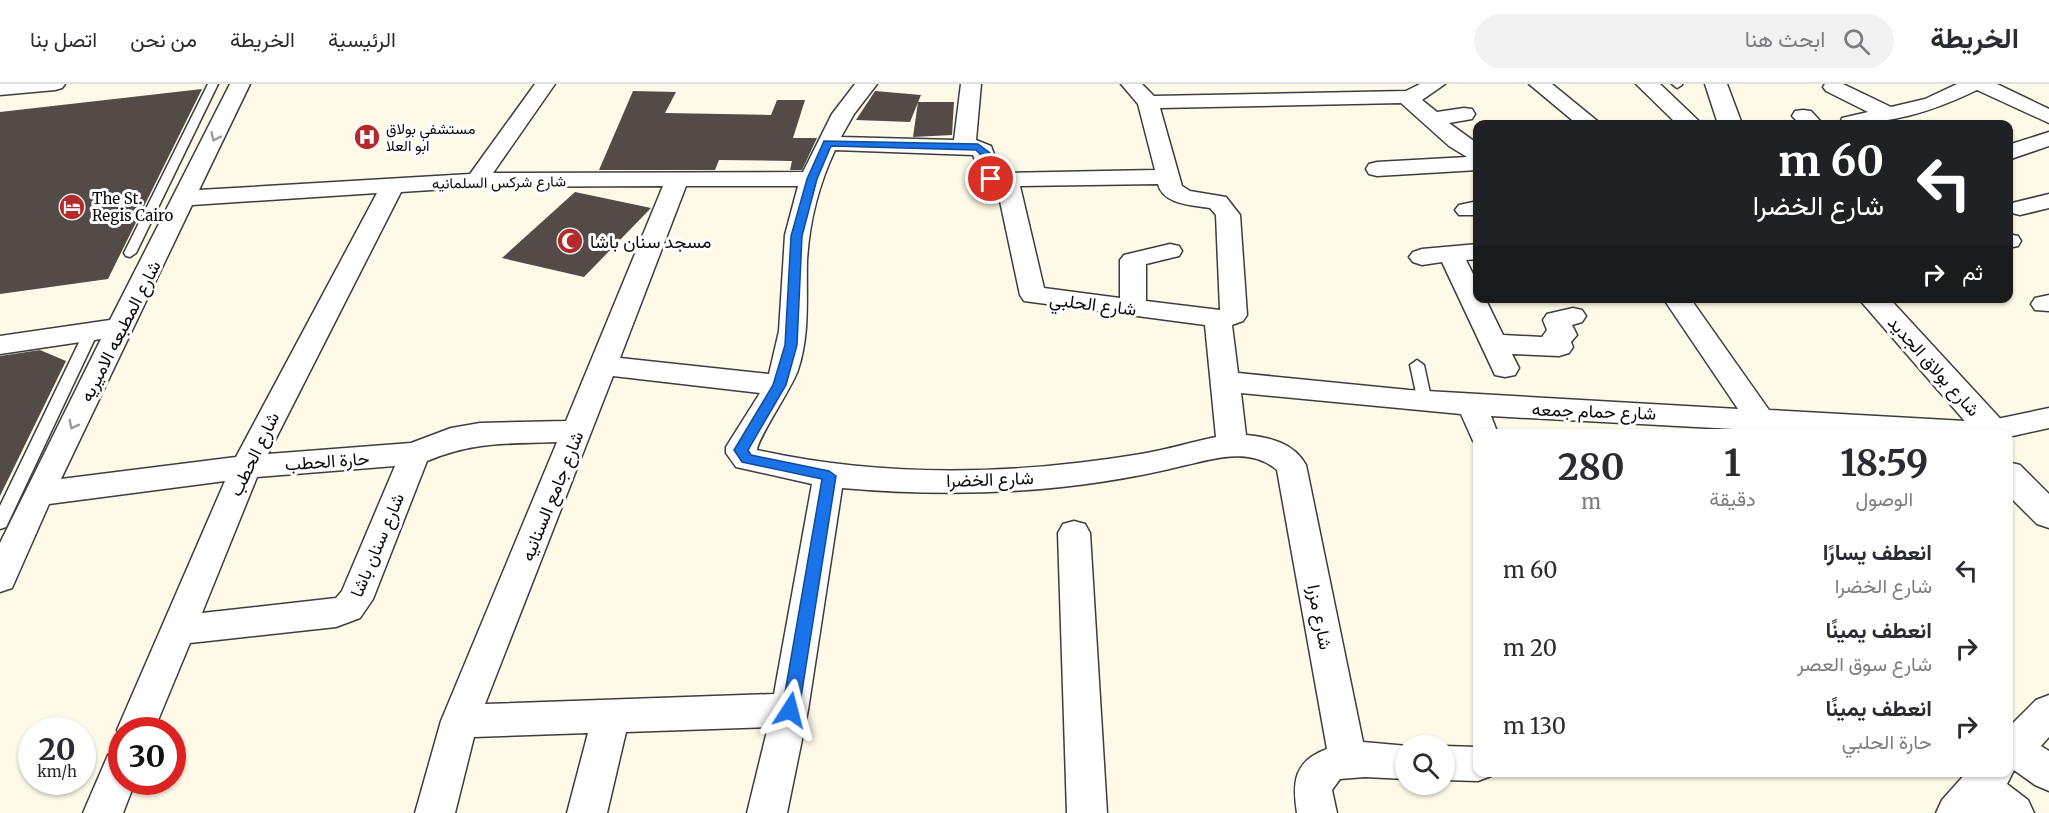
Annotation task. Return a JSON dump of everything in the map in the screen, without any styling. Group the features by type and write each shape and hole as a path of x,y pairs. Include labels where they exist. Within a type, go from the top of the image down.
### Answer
{"street":[{"path":"0,89 55,84"},
{"name":"شارع المطبعه الاميريه","path":"0,579 38,494 186,198 240,84"},
{"path":"477,180 545,84"},
{"path":"604,366 779,385 791,345 796,236 812,179 828,143 856,93 867,84"},
{"path":"971,84 965,140 968,145 978,147 985,153 991,180 1167,177"},
{"path":"1131,84 1148,102 1171,189 1177,194 1218,202 1228,215 1224,381 1232,444"},
{"path":"1148,102 1346,91 1410,92 1435,84"},
{"path":"1539,84 1585,120"},
{"path":"1647,84 1686,120"},
{"path":"1716,84 1729,120"},
{"path":"1867,120 1932,104 1982,86 2023,84"},
{"path":"1982,86 2049,117"},
{"path":"1833,87 1890,116"},
{"path":"1410,92 1431,120 1473,150"},
{"path":"1431,120 1464,114"},
{"path":"2013,151 2049,139"},
{"path":"828,143 978,147"},
{"path":"1083,153 1087,179"},
{"path":"1377,168 1473,163"},
{"name":"شارع شركس السلمانيه","path":"186,198 477,180 812,179"},
{"name":"شارع جامع السنانيه","path":"435,813 460,722 677,181"},
{"name":"شارع الحلبي","path":"1007,181 1031,294 1038,297 1133,309 1226,316"},
{"name":"شارع الحطب","path":"141,717 246,467 392,187"},
{"path":"2020,207 2049,201"},
{"path":"1133,309 1133,260 1170,251"},
{"path":"1422,257 1473,252"},
{"path":"1450,254 1473,302"},
{"path":"1474,303 1499,356 1559,347 1555,337 1563,335 1556,320 1573,316"},
{"path":"1680,303 1778,424"},
{"name":"شارع بولاق الجديد","path":"1853,303 1980,429"},
{"name":"شارع بولاق الجديد","path":"1876,303 1981,429"},
{"path":"0,345 122,327"},
{"name":"شارع حمام جمعه","path":"1224,381 1340,396 1473,406 1873,429"},
{"name":"شارع الخضرا","path":"779,385 741,447 741,453 747,459 829,476 912,481 1007,480 1078,474 1157,462 1232,444"},
{"path":"1473,406 1481,429"},
{"name":"شارع حمام جمعه","path":"2008,429 2049,418"},
{"name":"حارة الحطب","path":"38,494 246,467 415,454 464,436 578,431"},
{"name":"شارع مزرا","path":"1232,444 1273,449 1284,456 1291,465 1348,760"},
{"name":"شارع سنان باشا","path":"178,630 336,613 348,608 356,599 415,454"},
{"name":"شارع بولاق الجديد","path":"2013,457 2049,486"},
{"path":"767,813 790,710 829,476"},
{"path":"2013,479 2049,515"},
{"path":"1074,533 1087,813"},
{"path":"460,722 790,710"},
{"path":"2013,750 2049,711"},
{"path":"587,813 611,717"},
{"path":"1317,813 1313,788 1316,777 1324,767 1348,760 1395,762"},
{"path":"1455,763 1473,764"},
{"path":"2013,774 2049,773"},
{"path":"1991,777 2014,813"},
{"path":"103,813 110,795"}],"lane":[{"path":"130,253 213,84"},
{"path":"0,524 91,332"},
{"path":"1417,365 1425,402"}],"building":[{"name":"The St. Regis Cairo","path":"202,89 108,279 0,294 0,112"},
{"path":"633,91 676,92 665,113 771,115 777,100 805,100 793,138 817,138 802,170 790,170 792,161 719,160 715,170 599,170"},
{"path":"875,91 921,95 910,122 856,120"},
{"path":"918,102 954,102 952,135 913,137"},
{"name":"مسجد سنان باشا","path":"575,192 651,208 584,277 502,258"},
{"path":"40,350 66,361 0,496 0,356"}],"place":[{"name":"مستشفي بولاق ابو العلا","path":"367,137"},
{"name":"The St. Regis Cairo","path":"72,207"},
{"name":"مسجد سنان باشا","path":"570,241"}],"route":[{"path":"790,710 829,476 747,459 740,450 779,385 791,345 796,236 812,179 828,143 978,147 985,153 991,179"}]}
